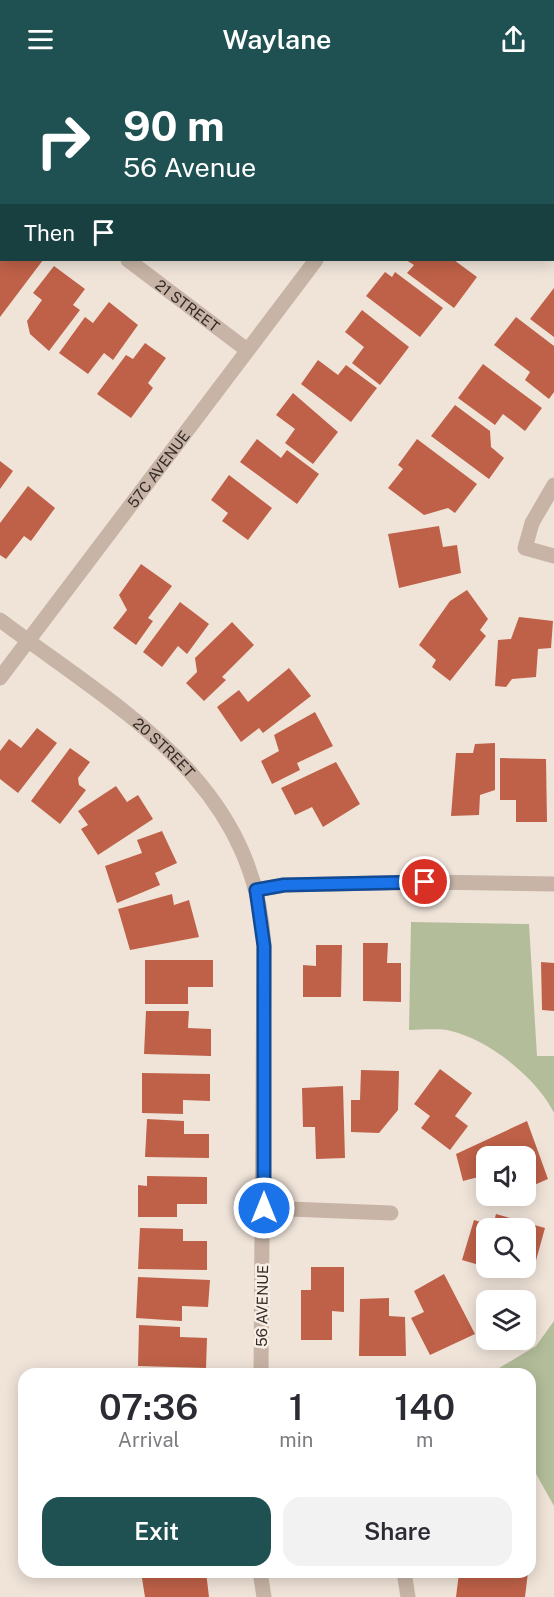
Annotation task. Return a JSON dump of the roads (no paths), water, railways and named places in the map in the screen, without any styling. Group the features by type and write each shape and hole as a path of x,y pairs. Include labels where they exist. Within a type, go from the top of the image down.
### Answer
{"street":[{"name":"21 STREET","path":"129,261 246,350"},
{"name":"57C AVENUE","path":"0,678 315,261"},
{"path":"554,485 532,523 525,548 554,556"},
{"name":"20 STREET","path":"0,620 157,737 184,765 219,810 241,844 256,890"},
{"path":"256,890 284,885 425,882 554,884"},
{"name":"56 AVENUE","path":"256,890 264,946 261,1368"},
{"path":"264,1208 391,1213"},
{"path":"261,1578 264,1597"},
{"path":"406,1578 408,1597"}]}
